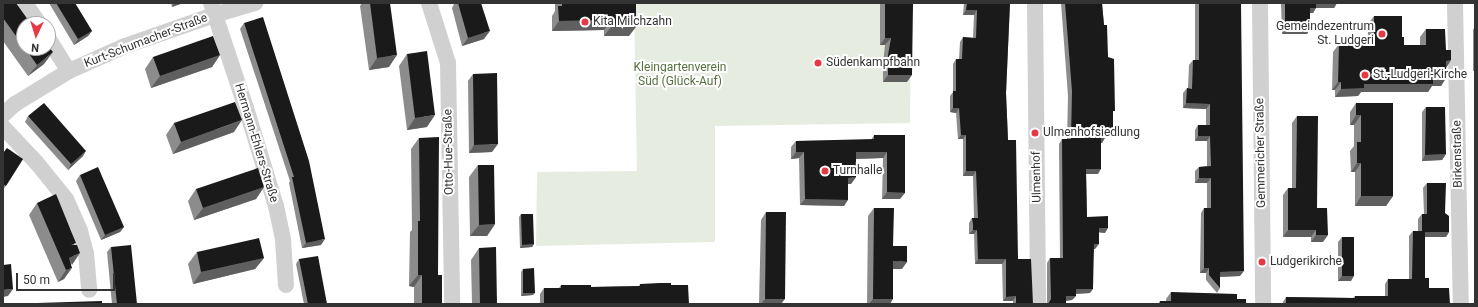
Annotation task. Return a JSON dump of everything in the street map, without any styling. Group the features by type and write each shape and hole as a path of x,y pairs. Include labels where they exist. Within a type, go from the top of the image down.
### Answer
{"street":[{"path":"25,3 34,16"},
{"name":"Kurt-Schumacher-Straße","path":"3,115 15,104 68,71 213,9 255,3"},
{"name":"Otto-Hue-Straße","path":"429,3 448,63 452,304"},
{"name":"Ulmenhof","path":"1035,3 1038,304"},
{"name":"Gemmericher Straße","path":"1260,3 1263,304"},
{"name":"Birkenstraße","path":"1455,3 1461,304"},
{"name":"Hermann-Ehlers-Straße","path":"213,9 246,108 276,206 283,240 286,285"},
{"path":"56,51 68,71"},
{"path":"3,127 36,162 66,199 80,232 86,253 89,290"}],"green space":[{"name":"Kleingartenverein Süd (Glück-Auf)","path":"634,3 911,3 910,123 715,126 715,242 536,246 537,172 637,171"}],"building":[{"path":"3,3 16,3 25,16 16,16 16,36 3,18"},
{"path":"56,3 75,3 92,31 78,39"},
{"path":"370,3 390,3 397,55 377,58"},
{"path":"458,3 481,3 490,31 468,38"},
{"path":"562,3 636,3 636,27 611,27 611,20 559,21 558,6 562,6"},
{"path":"885,3 913,3 912,75 888,75 888,55 891,38 885,38"},
{"path":"967,3 1010,3 1006,93 1008,140 1016,140 1018,259 1031,259 1033,304 1016,304 1016,296 1006,297 1006,259 978,259 977,230 973,230 972,218 978,218 976,171 966,171 966,135 961,135 959,108 953,108 953,91 956,91 956,59 962,59 963,37 976,38 977,10 966,10"},
{"path":"1065,3 1102,3 1104,25 1107,25 1108,57 1114,59 1115,111 1113,111 1113,132 1105,132 1105,138 1101,138 1101,169 1086,169 1087,217 1108,216 1108,228 1099,228 1099,244 1094,244 1093,289 1076,289 1076,296 1066,296 1066,304 1048,304 1051,299 1050,258 1063,258 1062,139 1071,139 1072,91"},
{"path":"1199,3 1241,3 1244,271 1220,272 1220,288 1209,275 1209,268 1204,268 1204,208 1211,208 1211,178 1199,178 1199,167 1211,166 1210,136 1198,136 1198,125 1210,125 1210,104 1186,103 1187,88 1192,89 1193,60 1199,60"},
{"path":"1285,3 1316,3 1316,8 1310,8 1310,29 1285,29"},
{"path":"1374,16 1402,16 1402,37 1404,37 1404,45 1426,45 1426,29 1445,29 1446,50 1451,50 1451,60 1446,61 1446,78 1433,78 1433,84 1364,84 1364,88 1341,89 1341,82 1338,82 1339,44 1374,45"},
{"path":"263,17 309,161 325,239 306,243 292,177 294,177 244,23"},
{"path":"213,36 220,55 160,76 153,57"},
{"path":"427,51 435,115 415,118 407,54"},
{"path":"31,56 48,56 37,65"},
{"path":"497,73 498,144 474,145 473,74"},
{"path":"235,102 242,120 181,142 174,123"},
{"path":"44,103 86,151 71,164 28,116"},
{"path":"1356,103 1393,103 1393,196 1361,196 1361,163 1357,163 1357,142 1361,142 1361,115 1356,115"},
{"path":"1426,107 1445,107 1446,154 1425,155"},
{"path":"1297,116 1318,116 1317,208 1327,208 1328,235 1316,235 1316,230 1288,230 1288,188 1296,188"},
{"path":"874,135 905,135 905,193 887,192 887,152 856,152 856,177 848,178 848,200 805,199 804,152 796,152 796,141 874,139"},
{"path":"439,137 438,275 442,275 442,304 422,304 422,275 418,275 418,221 420,221 419,138"},
{"path":"7,148 23,159 6,186 3,184 3,153"},
{"path":"478,165 494,165 495,224 479,225"},
{"path":"98,167 124,227 105,235 80,175"},
{"path":"258,168 264,187 203,208 196,189"},
{"path":"1427,183 1446,183 1445,213 1449,216 1449,232 1425,232 1425,278 1429,278 1429,288 1449,288 1450,304 1286,304 1286,297 1355,298 1355,296 1388,296 1388,279 1412,279 1413,231 1422,231 1422,214 1427,214"},
{"path":"56,194 76,243 71,245 77,245 80,253 69,258 72,268 66,270 37,203"},
{"path":"874,208 894,208 893,246 907,246 907,262 893,261 893,299 873,299"},
{"path":"766,212 786,212 785,299 765,299"},
{"path":"521,214 533,214 534,244 522,245"},
{"path":"1342,237 1354,237 1354,276 1342,276"},
{"path":"259,238 264,258 201,272 197,252"},
{"path":"131,245 137,304 117,304 111,247"},
{"path":"496,247 497,304 480,304 479,248"},
{"path":"318,256 327,304 308,304 299,259"},
{"path":"11,264 13,289 3,290 3,265"},
{"path":"534,268 535,293 523,293 523,269"},
{"path":"671,283 671,285 688,285 689,304 544,304 544,288 561,288 561,285 591,285 591,287 640,286 640,284"},
{"path":"1171,292 1237,294 1237,299 1246,299 1246,304 1160,304 1160,301 1171,301"},
{"path":"102,301 102,304 37,304 37,303"}],"place":[{"name":"Kita Milchzahn","path":"585,22"},
{"name":"Gemeindezentrum St. Ludgeri","path":"1382,34"},
{"name":"Südenkampfbahn","path":"818,63"},
{"name":"St.-Ludgeri-Kirche","path":"1365,75"},
{"name":"Ulmenhofsiedlung","path":"1035,133"},
{"name":"Turnhalle","path":"825,171"},
{"name":"Ludgerikirche","path":"1262,262"}]}
